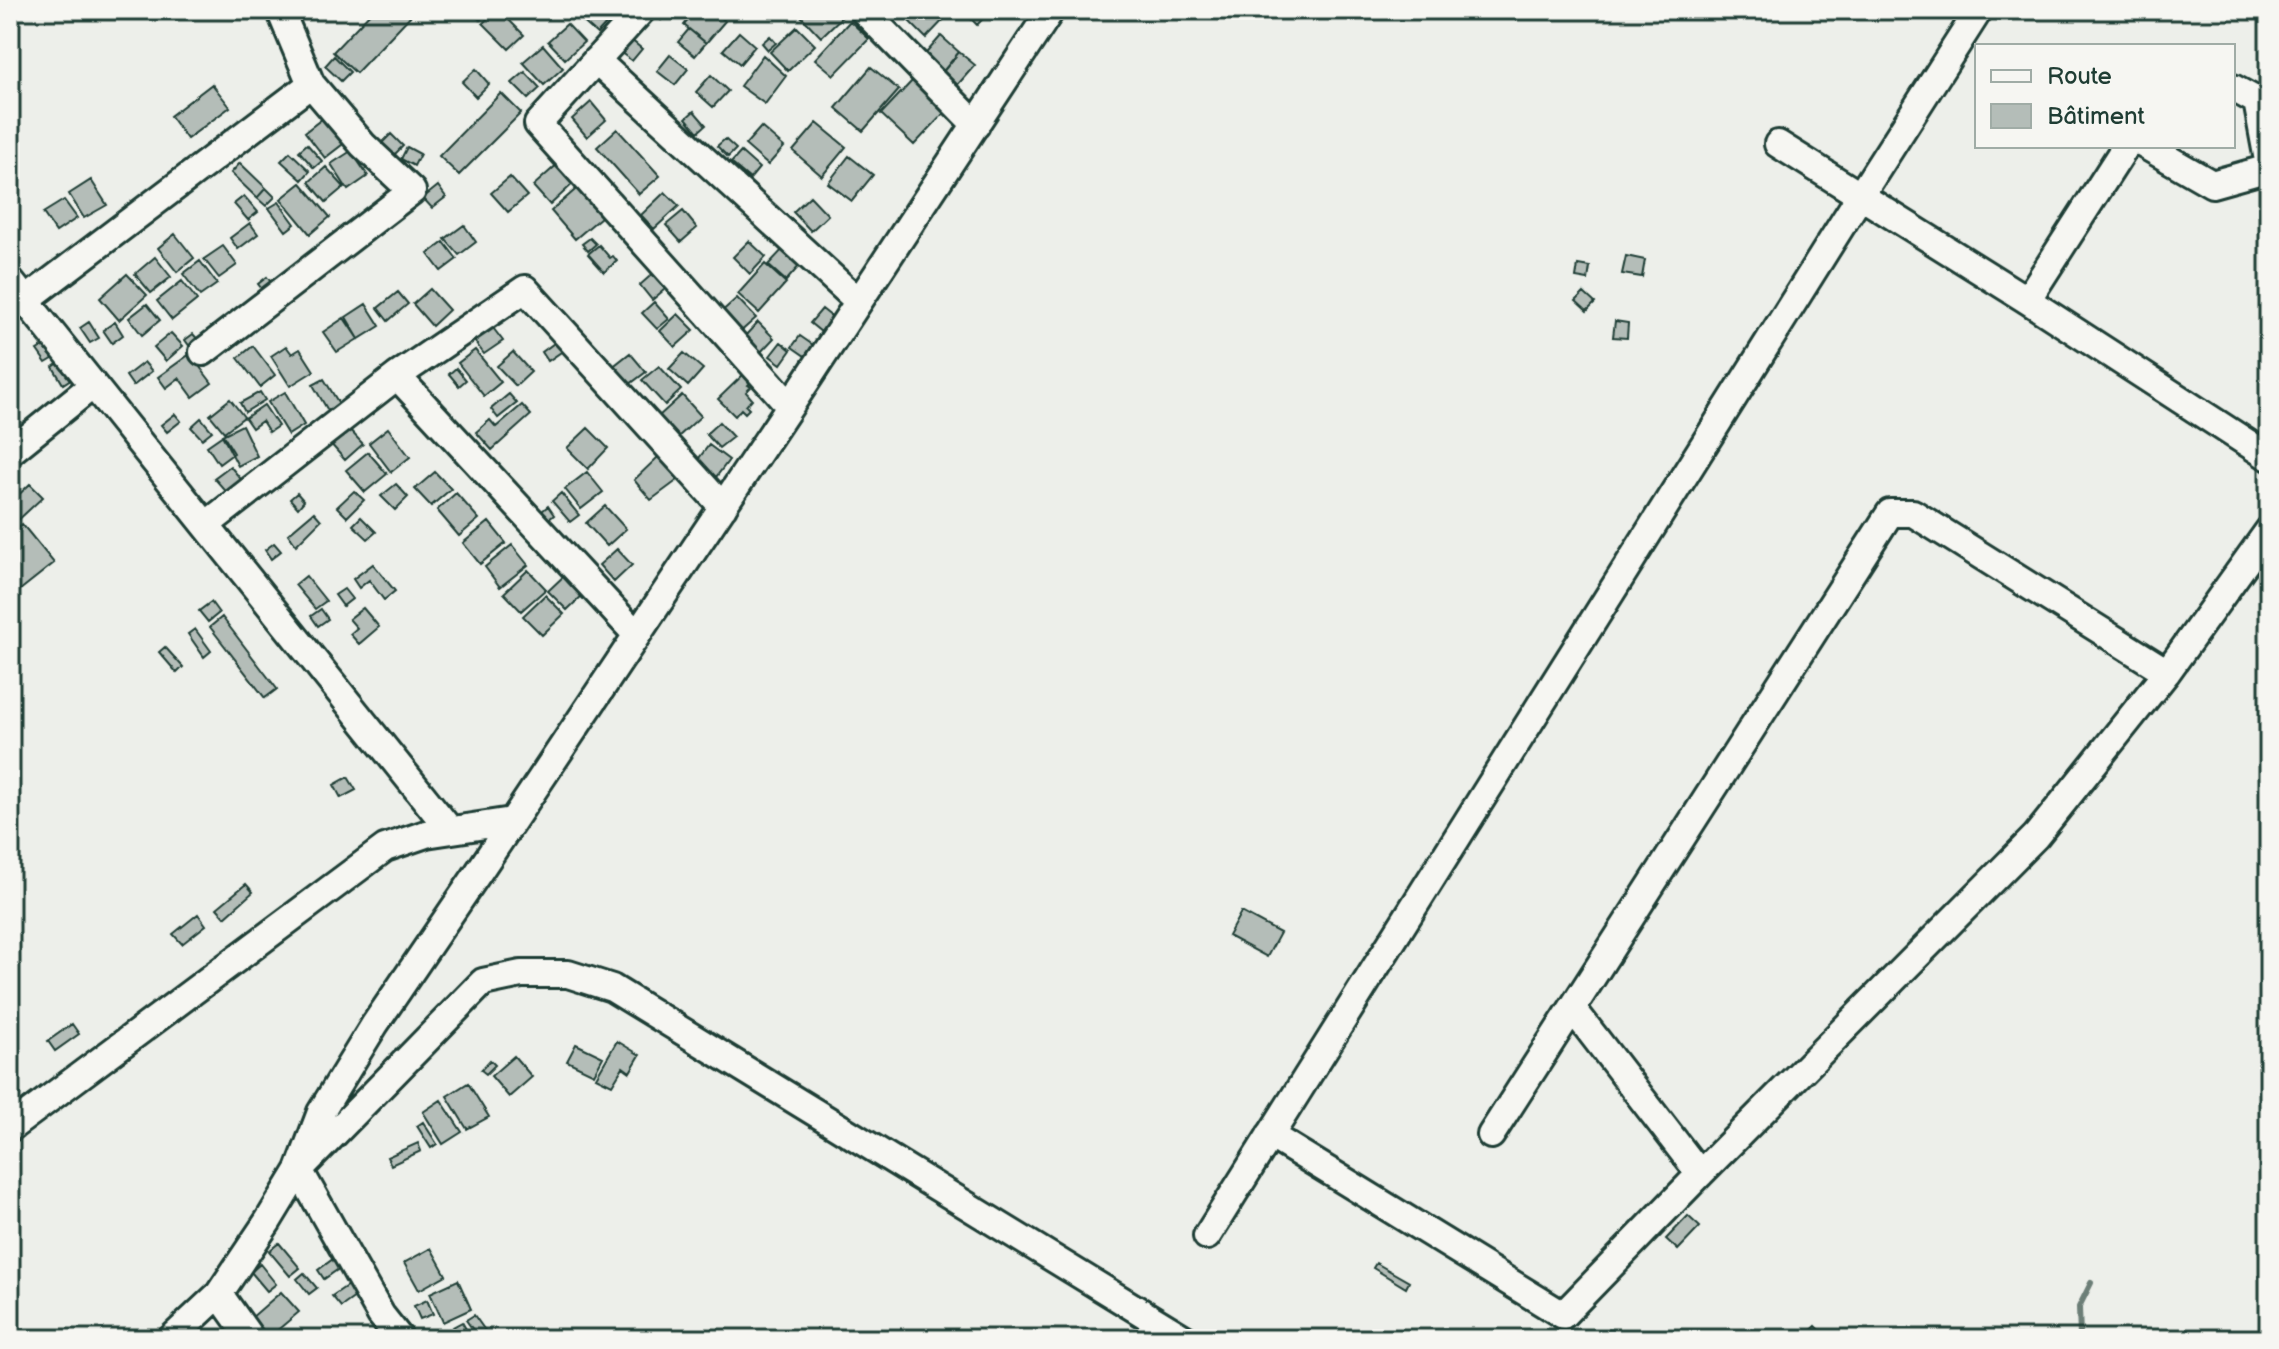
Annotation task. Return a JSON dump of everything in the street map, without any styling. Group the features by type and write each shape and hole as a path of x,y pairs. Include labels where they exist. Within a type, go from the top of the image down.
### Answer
{"street":[{"path":"203,352 412,191 363,145 311,84 280,10"},
{"path":"642,10 538,124 790,406"},
{"path":"863,10 976,125"},
{"path":"299,1170 321,1112 351,1061 723,507 1051,10"},
{"path":"1207,1236 1979,10"},
{"path":"596,60 858,301"},
{"path":"311,84 18,290 450,830"},
{"path":"2149,148 2212,184 2269,167 2257,101 2235,89"},
{"path":"1778,144 2269,457"},
{"path":"2027,300 2125,148"},
{"path":"206,525 397,376 525,289 723,507"},
{"path":"397,376 637,635"},
{"path":"10,452 93,385"},
{"path":"1491,1135 1890,513 1913,513 2167,672"},
{"path":"1270,1135 1563,1315 2036,836 2167,672 2269,530"},
{"path":"10,1128 385,848 426,834 512,821"},
{"path":"171,1339 219,1294 299,1170 483,982 521,974 568,974 612,988 1185,1339"},
{"path":"1573,1009 1700,1174"},
{"path":"299,1170 381,1315 400,1339"},
{"path":"219,1294 251,1339"}],"building":[{"path":"373,10 416,10 356,73 333,52"},
{"path":"469,10 490,10 480,20"},
{"path":"496,10 524,35 509,49 483,23"},
{"path":"588,10 619,10 597,34 580,19"},
{"path":"655,10 670,10 661,20 653,13"},
{"path":"706,10 712,10 725,21 706,43 684,25 694,13 700,17"},
{"path":"808,10 848,11 821,37 801,16"},
{"path":"913,10 945,10 949,14 926,38 905,17"},
{"path":"963,10 991,10 977,25"},
{"path":"850,21 869,39 834,75 815,59"},
{"path":"567,24 584,42 565,59 548,41"},
{"path":"797,27 815,45 788,71 770,52"},
{"path":"689,29 706,43 695,56 678,42"},
{"path":"739,32 755,46 740,64 723,50"},
{"path":"770,36 776,43 768,50 762,43"},
{"path":"941,36 959,52 940,75 921,59"},
{"path":"630,39 642,49 632,61 620,52"},
{"path":"543,45 563,68 544,85 523,62"},
{"path":"959,52 975,65 953,90 938,78"},
{"path":"670,55 688,69 675,85 657,71"},
{"path":"763,55 786,76 765,104 740,86"},
{"path":"334,56 350,72 341,81 325,66"},
{"path":"871,67 899,90 863,131 836,108"},
{"path":"476,69 489,84 476,97 462,82"},
{"path":"525,72 540,88 528,99 512,83"},
{"path":"711,75 728,91 713,107 696,92"},
{"path":"913,80 947,110 914,145 881,114"},
{"path":"212,84 230,107 187,139 170,116"},
{"path":"501,93 521,113 459,175 439,156"},
{"path":"591,102 606,120 587,137 572,119"},
{"path":"694,111 706,125 698,132 686,118"},
{"path":"327,115 347,141 325,158 305,132"},
{"path":"817,123 846,147 822,176 793,151"},
{"path":"761,127 784,147 768,165 745,145"},
{"path":"617,129 660,176 639,194 597,147"},
{"path":"391,134 403,146 391,158 379,146"},
{"path":"725,139 736,149 728,157 717,146"},
{"path":"307,144 322,161 314,168 299,151"},
{"path":"407,147 420,154 414,166 401,159"},
{"path":"351,151 368,176 348,190 331,164"},
{"path":"290,152 310,171 302,180 281,161"},
{"path":"741,152 759,168 750,179 731,163"},
{"path":"849,156 873,175 852,201 828,183"},
{"path":"560,162 577,180 550,205 533,186"},
{"path":"240,163 266,188 257,198 231,173"},
{"path":"326,167 344,187 326,202 309,182"},
{"path":"510,177 527,196 508,212 491,193"},
{"path":"91,180 107,205 84,218 69,194"},
{"path":"301,183 330,217 310,234 281,199"},
{"path":"582,184 607,212 575,239 551,211"},
{"path":"438,186 446,197 432,208 423,198"},
{"path":"266,188 275,197 266,206 257,198"},
{"path":"665,192 679,206 654,229 641,215"},
{"path":"244,196 258,212 248,220 234,204"},
{"path":"810,196 828,215 811,231 793,212"},
{"path":"64,200 77,218 56,232 43,213"},
{"path":"279,202 295,224 286,231 269,208"},
{"path":"683,211 697,228 681,242 666,225"},
{"path":"250,223 258,234 238,249 230,238"},
{"path":"464,225 476,242 459,255 445,239"},
{"path":"175,234 194,258 177,272 158,248"},
{"path":"590,238 596,244 588,251 582,244"},
{"path":"749,241 766,257 750,274 733,257"},
{"path":"444,242 457,259 441,271 428,254"},
{"path":"599,245 610,258 613,256 617,261 604,272 588,254"},
{"path":"223,246 237,265 219,278 204,259"},
{"path":"783,249 801,264 786,281 768,265"},
{"path":"1626,256 1645,260 1642,277 1622,274"},
{"path":"155,257 171,277 151,293 135,274"},
{"path":"200,261 217,284 200,296 183,274"},
{"path":"765,264 786,283 759,313 738,294"},
{"path":"1578,265 1590,267 1588,280 1576,278"},
{"path":"657,270 670,285 652,300 640,285"},
{"path":"127,274 147,295 119,320 100,298"},
{"path":"267,277 274,286 265,293 258,284"},
{"path":"182,281 197,300 172,320 157,301"},
{"path":"430,289 449,310 432,326 413,304"},
{"path":"398,292 408,304 388,321 378,308"},
{"path":"1584,293 1595,303 1587,311 1576,301"},
{"path":"737,298 756,318 738,334 719,314"},
{"path":"654,302 669,319 657,329 642,313"},
{"path":"147,304 160,320 142,335 129,318"},
{"path":"366,304 380,326 359,339 346,317"},
{"path":"822,309 832,317 821,332 810,323"},
{"path":"678,314 694,330 675,347 660,331"},
{"path":"344,318 358,339 337,352 323,332"},
{"path":"1615,321 1628,323 1627,338 1613,337"},
{"path":"89,322 99,338 90,343 80,328"},
{"path":"115,322 123,335 112,343 103,330"},
{"path":"758,322 774,338 759,354 743,338"},
{"path":"490,324 503,341 484,354 472,338"},
{"path":"171,333 183,346 166,361 154,347"},
{"path":"193,334 202,344 193,351 185,340"},
{"path":"800,336 813,345 805,356 792,347"},
{"path":"52,341 61,354 46,363 37,350"},
{"path":"557,341 564,350 548,361 542,352"},
{"path":"781,342 791,350 781,364 770,356"},
{"path":"253,346 275,375 260,387 238,358"},
{"path":"286,346 292,354 300,349 314,371 290,386 271,356"},
{"path":"475,350 501,382 484,396 458,363"},
{"path":"513,352 531,372 516,386 497,366"},
{"path":"630,353 646,372 626,387 611,368"},
{"path":"684,353 703,369 688,386 669,369"},
{"path":"190,354 212,383 193,397 179,378 166,388 158,377"},
{"path":"63,360 74,377 63,384 53,367"},
{"path":"144,362 152,371 133,386 126,376"},
{"path":"659,366 681,390 665,405 642,380"},
{"path":"456,368 466,380 459,386 449,374"},
{"path":"749,369 756,377 746,392 752,399 745,413 741,409 735,416 718,399"},
{"path":"324,379 341,407 330,414 313,385"},
{"path":"260,392 265,400 245,412 240,403"},
{"path":"285,392 304,425 288,435 268,402"},
{"path":"509,394 517,403 498,418 491,409"},
{"path":"682,395 701,416 678,437 659,416"},
{"path":"230,399 244,417 224,432 210,415"},
{"path":"264,405 278,426 269,432 262,421 252,428 245,418"},
{"path":"522,405 531,415 492,450 476,432 490,420 496,427"},
{"path":"175,414 181,421 167,432 161,425"},
{"path":"201,418 212,431 202,439 191,427"},
{"path":"719,422 733,437 719,448 706,434"},
{"path":"242,425 257,456 238,466 222,435"},
{"path":"346,426 363,444 345,460 329,442"},
{"path":"388,428 410,457 391,472 369,443"},
{"path":"588,428 608,448 588,469 567,448"},
{"path":"223,435 234,453 219,464 207,446"},
{"path":"709,445 729,460 716,477 696,462"},
{"path":"368,452 387,474 365,492 346,470"},
{"path":"659,456 682,477 651,500 634,480"},
{"path":"230,466 245,484 230,496 214,478"},
{"path":"435,472 451,489 431,506 415,489"},
{"path":"587,472 603,492 581,509 565,489"},
{"path":"30,484 43,497 15,523 10,517 10,503"},
{"path":"396,484 408,497 395,510 381,496"},
{"path":"354,491 364,500 347,517 337,507"},
{"path":"297,493 304,501 298,508 290,499"},
{"path":"456,493 479,519 459,536 437,510"},
{"path":"561,493 579,515 570,522 552,501"},
{"path":"548,506 554,515 543,524 536,516"},
{"path":"605,506 626,529 607,546 586,523"},
{"path":"314,512 321,520 296,545 288,534"},
{"path":"361,517 376,532 368,539 353,525"},
{"path":"489,522 506,543 480,564 463,543"},
{"path":"22,524 54,563 10,598 10,534"},
{"path":"274,543 281,551 271,559 265,550"},
{"path":"512,545 528,565 500,587 485,567"},
{"path":"617,549 632,565 614,582 599,565"},
{"path":"373,564 395,591 384,600 369,580 359,588 353,579"},
{"path":"528,570 546,589 521,611 504,593"},
{"path":"566,574 585,593 567,610 548,591"},
{"path":"306,576 326,601 315,609 295,585"},
{"path":"344,589 352,599 343,606 335,595"},
{"path":"545,595 564,614 542,635 523,616"},
{"path":"211,602 219,613 208,622 199,611"},
{"path":"363,608 379,627 359,644 350,634 357,628 349,619"},
{"path":"321,609 328,619 318,626 311,616"},
{"path":"222,617 277,689 265,698 210,627"},
{"path":"195,629 211,651 204,657 188,634"},
{"path":"165,647 183,667 177,673 159,652"},
{"path":"348,777 356,790 341,798 334,785"},
{"path":"246,884 253,892 225,917 217,908"},
{"path":"1241,912 1280,933 1267,957 1228,936"},
{"path":"198,914 206,925 182,944 173,934"},
{"path":"72,1024 79,1034 55,1051 48,1041"},
{"path":"617,1041 640,1055 630,1072 623,1067 612,1085 596,1077"},
{"path":"576,1044 603,1057 594,1074 567,1061"},
{"path":"514,1056 532,1077 509,1097 491,1076"},
{"path":"490,1060 495,1065 486,1074 481,1070"},
{"path":"468,1083 489,1117 467,1129 447,1096"},
{"path":"441,1100 462,1132 443,1144 423,1112"},
{"path":"423,1122 437,1144 431,1148 417,1126"},
{"path":"418,1143 421,1151 391,1165 387,1157"},
{"path":"1688,1216 1700,1227 1678,1250 1666,1239"},
{"path":"279,1243 300,1268 290,1276 269,1251"},
{"path":"431,1248 446,1275 419,1290 404,1263"},
{"path":"333,1259 340,1268 324,1279 318,1270"},
{"path":"1376,1263 1409,1282 1406,1288 1373,1268"},
{"path":"260,1264 276,1284 267,1291 251,1272"},
{"path":"304,1273 317,1288 309,1294 297,1279"},
{"path":"458,1280 471,1309 443,1322 430,1293"},
{"path":"354,1281 362,1292 341,1307 332,1296"},
{"path":"281,1292 299,1312 267,1339 256,1339 243,1325"},
{"path":"427,1300 433,1314 420,1319 414,1306"},
{"path":"474,1315 486,1332 478,1337 466,1320"},
{"path":"462,1322 467,1331 458,1337 453,1327"},
{"path":"1816,1326 1829,1339 1802,1339"}],"waterway":[{"path":"2078,1339 2079,1307 2091,1283"}]}
